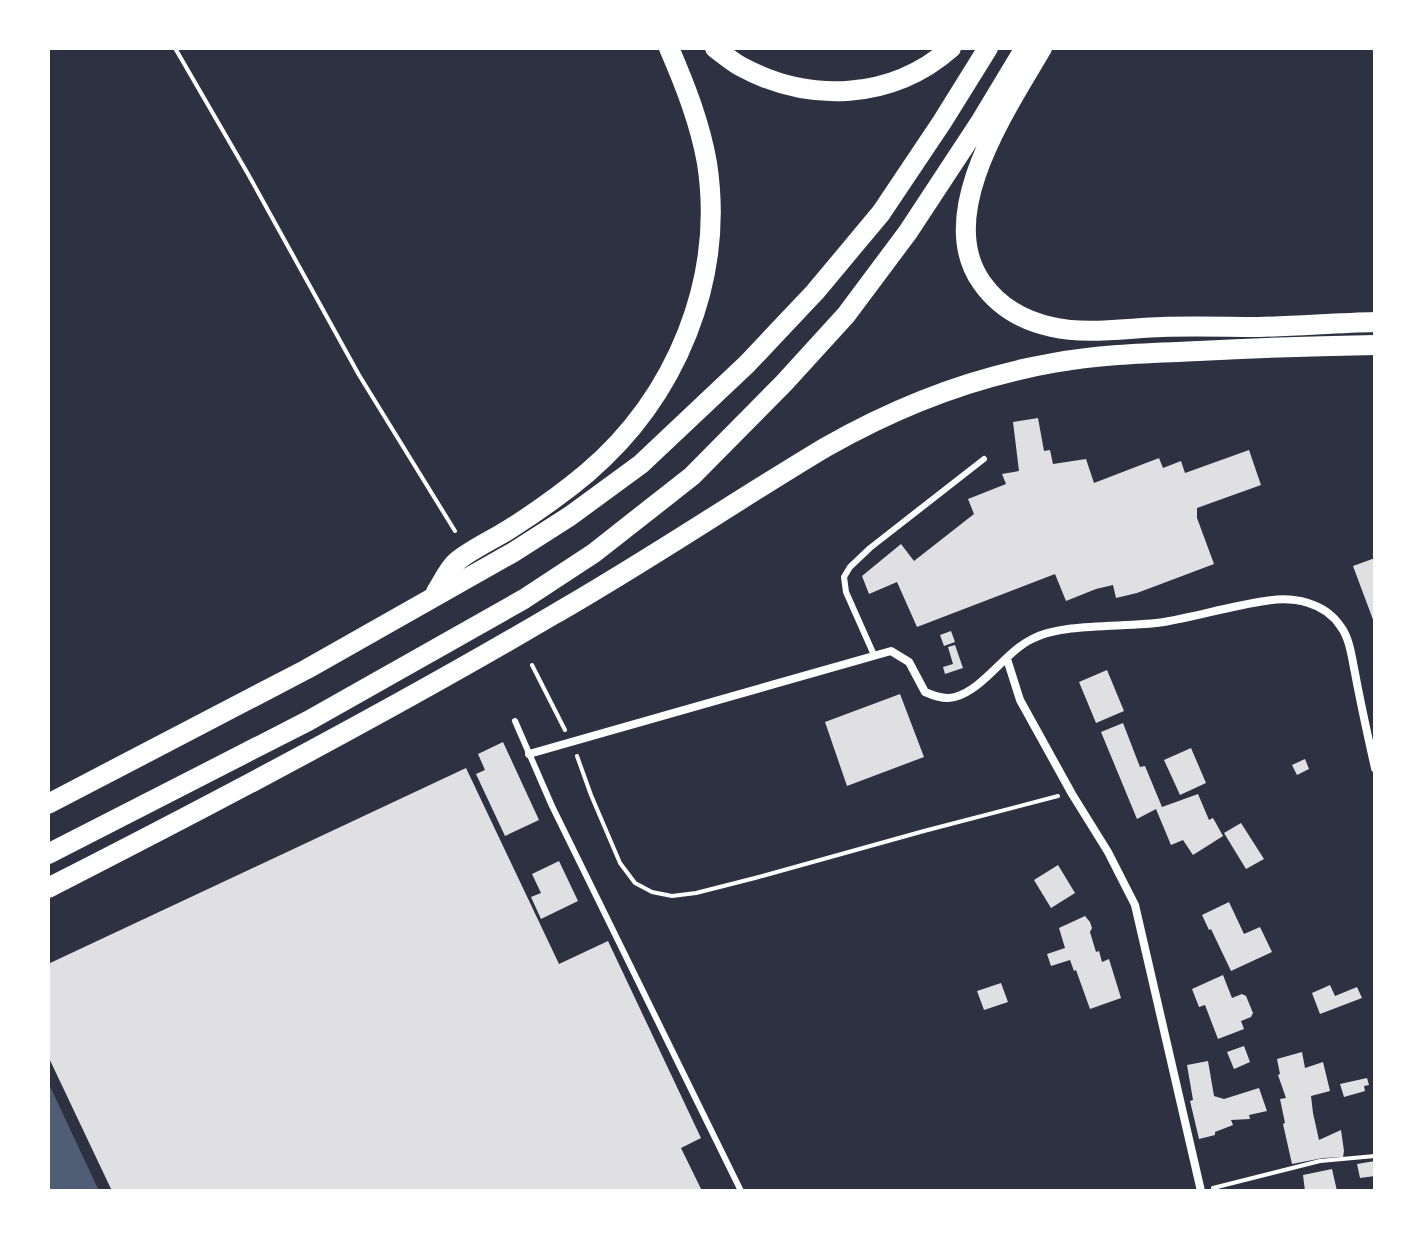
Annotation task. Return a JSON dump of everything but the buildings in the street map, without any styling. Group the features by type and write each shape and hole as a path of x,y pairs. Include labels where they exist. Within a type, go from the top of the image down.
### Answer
{"highway":[{"path":"433,597 455,563 528,518 613,449 644,413 665,382 683,346 706,269 710,192 698,124 669,48"},
{"path":"715,48 740,66 770,79 826,92 886,85 913,75 951,48"},
{"path":"48,804 307,669 512,553 570,516 641,464 725,386 815,292 881,213 988,48"},
{"path":"48,854 308,721 524,599 594,553 692,476 846,315 908,232 1025,48"},
{"path":"1042,48 985,151 968,209 968,258 990,294 1009,310 1054,328 1079,330 1375,322"},
{"path":"48,888 225,798 438,682 557,613 826,447 926,399 994,377 1086,358 1164,352 1375,345"}],"street":[{"path":"529,754 891,651 909,662 925,692 938,697 954,697 972,688 1029,640 1049,632 1159,623 1267,600 1297,599 1332,616 1343,629 1375,768"},
{"path":"1007,659 1020,700 1135,905 1202,1191"}],"lane":[{"path":"874,655 846,592 844,577 870,548 984,459"},
{"path":"515,721 552,806 741,1191"}],"path":[{"path":"175,48 359,375 455,531"},
{"path":"532,665 571,742 620,863 635,883 652,892 672,896 696,893 1072,794"},
{"path":"1202,1191 1320,1161 1375,1156"}],"water":[{"path":"48,1082 99,1191 48,1191"}]}
